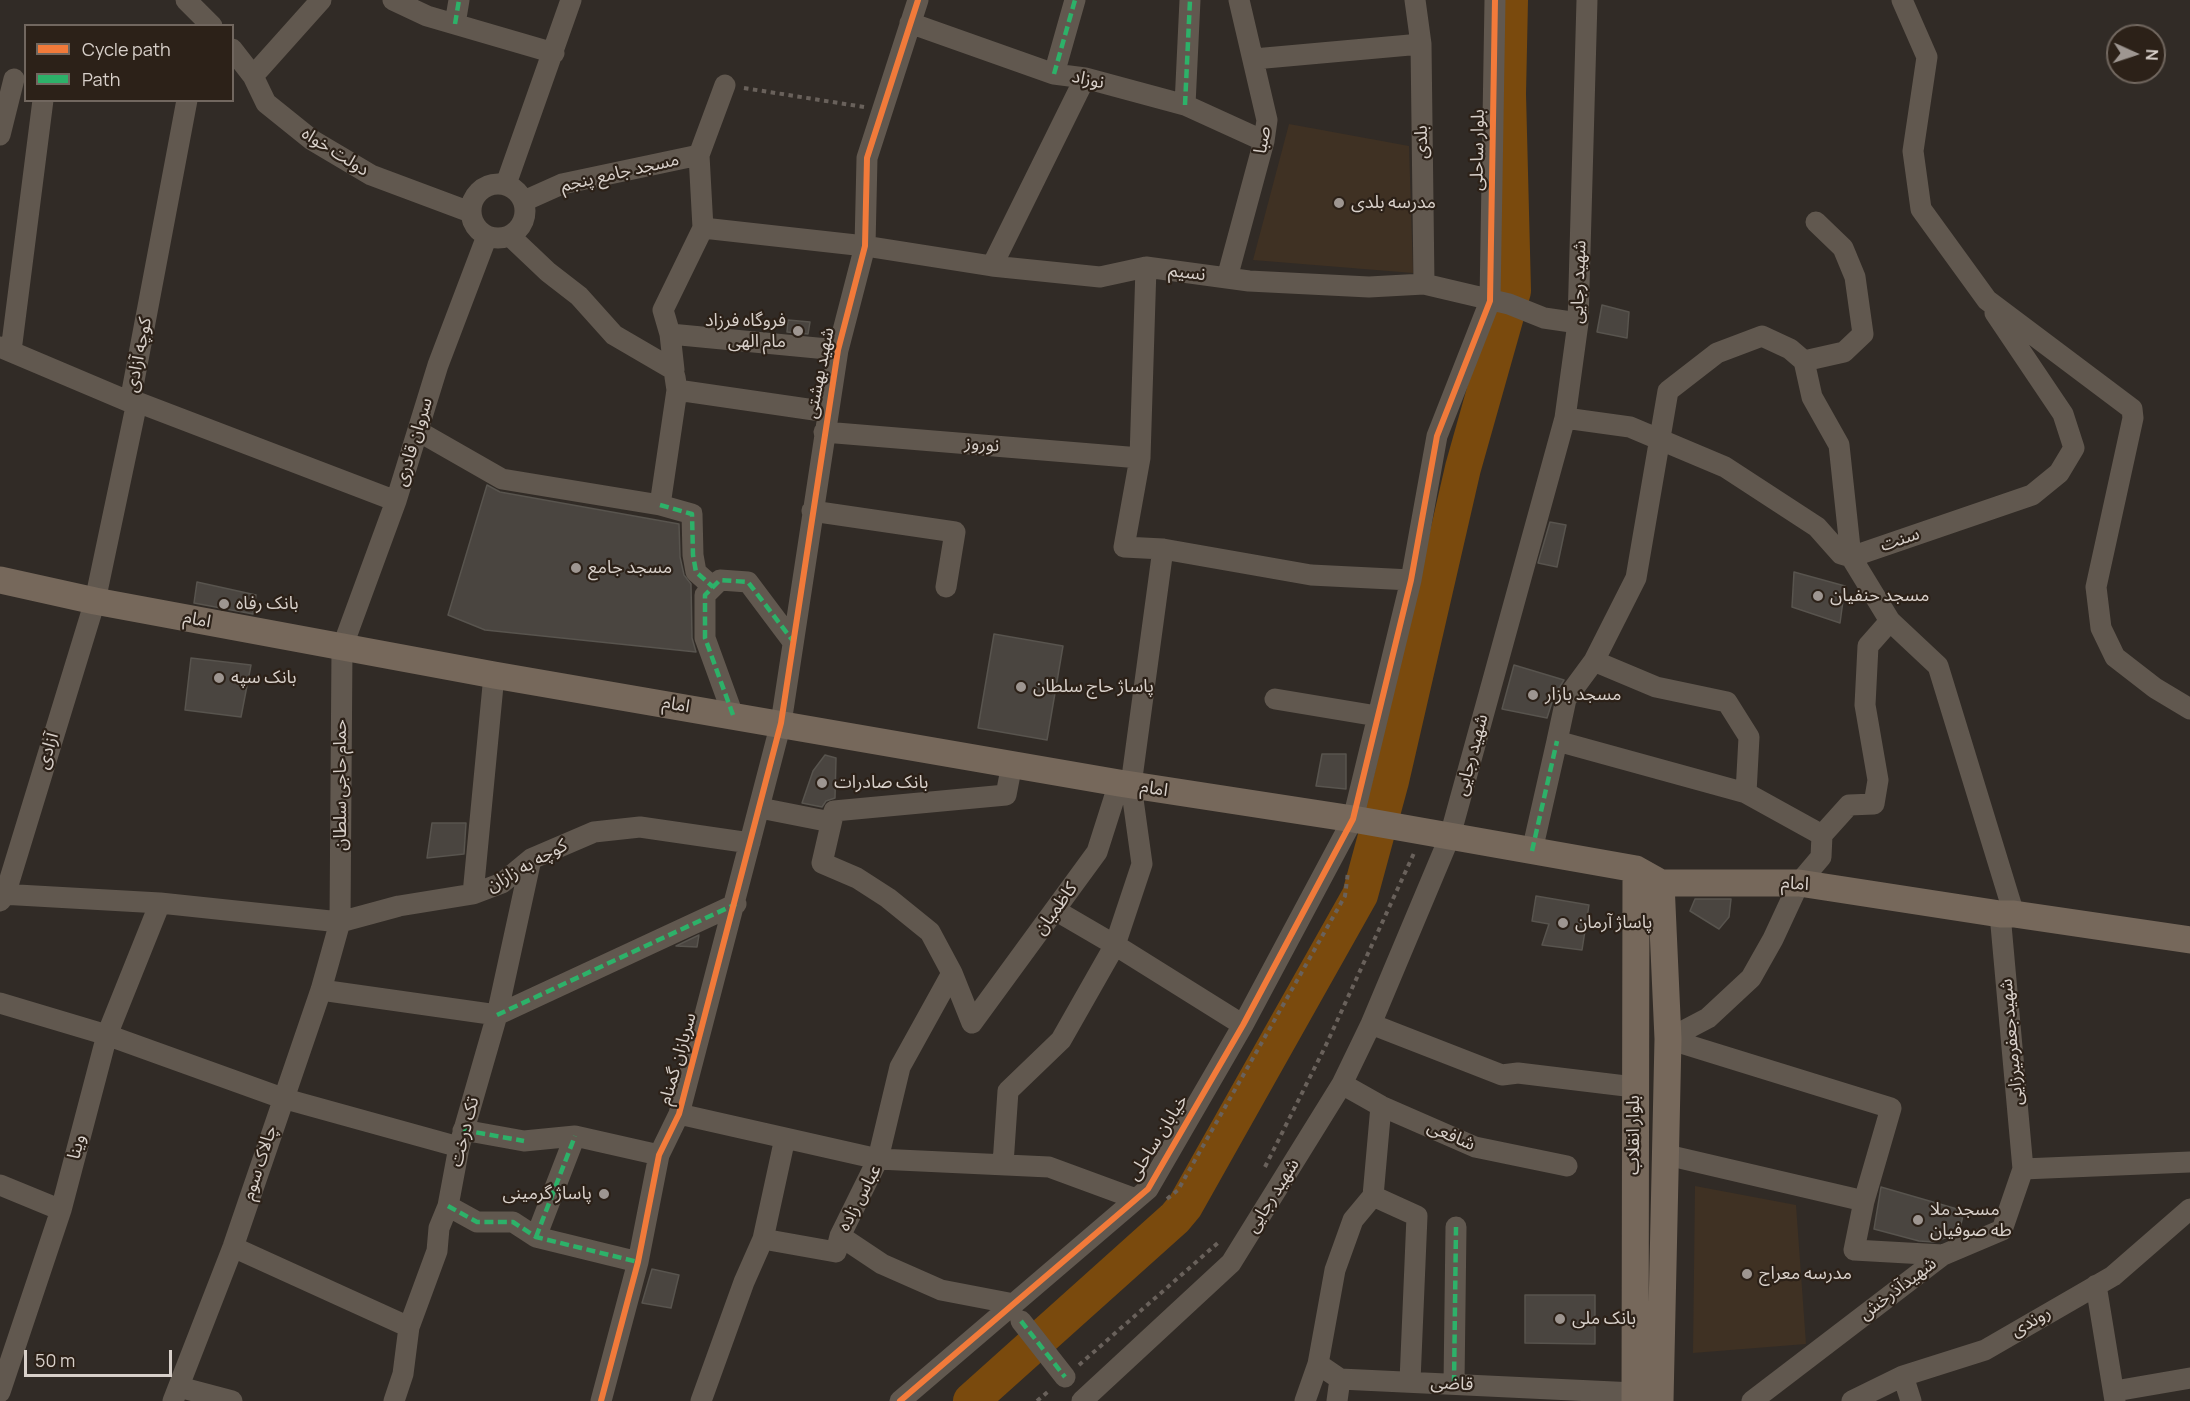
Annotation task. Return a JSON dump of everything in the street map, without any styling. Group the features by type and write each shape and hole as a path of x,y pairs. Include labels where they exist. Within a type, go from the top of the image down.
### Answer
{"main road":[{"name":"امام","path":"0,580 94,601 494,675 1125,784 1353,819 1636,869 1661,883 1799,883 2190,940"},
{"name":"بلوار انقلاب","path":"1636,869 1634,1087 1643,1398"},
{"name":"بلوار انقلاب","path":"1643,1398 1667,1155 1668,1039 1661,883"}],"street":[{"path":"186,0 210,24"},
{"path":"253,76 321,0"},
{"path":"393,0 427,16 554,53"},
{"path":"455,24 459,0"},
{"path":"506,184 571,0"},
{"name":"شهید بهشتی","path":"781,723 838,350 865,246 867,158 918,0"},
{"path":"1054,74 1075,0"},
{"path":"1185,105 1190,0"},
{"name":"صبا","path":"1227,278 1264,141 1267,120 1239,0"},
{"name":"بلدی","path":"1415,0 1421,44 1424,285"},
{"name":"بلوار ساحلی","path":"1495,0 1500,302"},
{"name":"شهید رجایی","path":"1082,1401 1231,1263 1342,1084 1371,1024 1450,836 1565,418 1578,322 1587,0"},
{"path":"1902,0 1927,57 1913,152 1921,209 1987,300 2132,409 2133,418 2096,587 2101,628 2115,657 2155,688 2190,709"},
{"name":"نوزاد","path":"910,23 1054,74 1085,78 1185,105 1264,141"},
{"path":"1254,59 1421,44"},
{"name":"دولت خواه","path":"234,52 253,76 266,103 312,140 371,175 470,212"},
{"path":"992,266 1085,78"},
{"path":"0,135 13,79"},
{"name":"مسجد جامع پنجم","path":"524,201 562,184 699,155 725,85"},
{"path":"44,102 5,349 134,402 396,501"},
{"name":"کوچه آزادی","path":"94,601 134,402 187,102"},
{"path":"660,505 675,380 670,334 663,310 703,228 699,155"},
{"path":"489,184 506,184 514,188 524,201 525,217 517,231 510,236 495,238 487,236 475,227 470,212 475,195 489,184"},
{"path":"1804,361 1844,352 1863,334 1855,277 1843,248 1816,222"},
{"name":"نسیم","path":"703,228 865,246 992,266 1100,277 1146,267 1227,278 1369,287 1424,285 1500,302 1544,318 1578,322"},
{"name":"سروان قادری","path":"342,648 396,501 438,365 487,236"},
{"path":"510,236 579,296 614,335 675,380"},
{"path":"1146,267 1140,458 1124,547 1163,549 1311,575 1411,580"},
{"name":"سنت","path":"1851,556 2032,495 2059,473 2074,448 2063,414 1987,300"},
{"name":"خیابان ساحلی","path":"900,1401 1017,1312 1148,1189 1243,1025 1353,819 1411,580 1437,436 1500,302"},
{"path":"670,334 838,350"},
{"path":"1532,851 1566,699 1594,661 1636,578 1660,439 1668,391 1717,353 1762,336 1790,349 1804,361 1812,397 1839,445 1851,556 1841,554 1817,527 1725,467 1660,439 1630,427 1565,418"},
{"name":"نوروز","path":"675,380 826,422 1140,458"},
{"path":"418,431 502,479 660,505 692,514 693,555 696,572 713,587"},
{"path":"812,511 955,532 946,587"},
{"path":"1003,1164 1008,1091 1061,1040 1115,945 1142,864 1125,784 1163,549"},
{"name":"شهیدجعفرمیرزایی","path":"1851,556 1890,621 1938,666 2007,914 2023,1169"},
{"path":"733,715 705,638 705,595 720,580 748,582 793,642"},
{"name":"آزادی","path":"2,896 94,601"},
{"path":"1668,1039 1708,1018 1751,978 1773,939 1799,883 1821,857 1822,835 1849,805 1874,804 1878,780 1865,705 1868,646 1890,621"},
{"name":"حمام حاجی سلطان","path":"340,922 342,648"},
{"path":"1594,661 1656,687 1727,702 1749,737 1746,793"},
{"path":"473,894 494,675"},
{"path":"1275,699 1377,716"},
{"name":"سربازان گمنام","path":"601,1401 638,1262 659,1155 679,1114 736,904 781,723"},
{"path":"1557,741 1746,793 1822,835"},
{"path":"679,1114 878,1159 900,1067 952,973 930,932 888,898 857,878 822,863 834,811 1006,795 1012,764"},
{"name":"کاظمیان","path":"952,973 972,1023 1097,852 1125,784"},
{"path":"760,808 831,822"},
{"name":"کوچه به زازان","path":"340,922 399,906 473,894 502,883 531,860 594,832 640,828 750,843"},
{"name":"تک درخت","path":"394,1401 403,1374 409,1327 437,1251 439,1228 448,1206 461,1138 497,1016 531,860"},
{"path":"2,896 160,903 340,922"},
{"name":"وینا","path":"0,1392 61,1210 107,1035 160,903"},
{"path":"321,990 497,1016 736,904"},
{"path":"1055,909 1243,1025"},
{"name":"چالاک سوم","path":"176,1394 233,1246 321,990 340,922"},
{"path":"0,1003 107,1035 282,1098 461,1138 524,1141 575,1136 659,1155"},
{"path":"1371,1024 1502,1075 1518,1073 1634,1087"},
{"path":"1668,1039 1891,1108 1864,1201 1854,1250 1943,1255"},
{"name":"شافعی","path":"1342,1084 1381,1106 1475,1147 1567,1166"},
{"path":"1305,1401 1318,1364 1335,1270 1353,1220 1373,1196 1381,1106"},
{"path":"536,1238 575,1136"},
{"path":"701,1401 744,1282 763,1239 785,1138"},
{"path":"1667,1155 1864,1201"},
{"name":"عباس زاده","path":"763,1239 836,1252 840,1236 878,1159 1049,1167 1137,1199"},
{"path":"2023,1169 2190,1162"},
{"name":"شهیدآذرخش","path":"1752,1401 1943,1255 2002,1230 2023,1169"},
{"path":"0,1185 61,1210"},
{"path":"1373,1196 1417,1216 1410,1381"},
{"path":"448,1206 477,1222 513,1222 536,1238 638,1262"},
{"name":"روندی","path":"1852,1401 1903,1376 1985,1350 2113,1276 2190,1209"},
{"path":"1456,1227 1467,1390"},
{"path":"840,1236 882,1264 941,1290 1017,1312 1065,1377"},
{"path":"233,1246 409,1327"},
{"path":"2096,1285 2115,1396 2190,1378"},
{"path":"1318,1364 1340,1379 1337,1401"},
{"path":"1903,1376 1911,1401"},
{"name":"قاضی","path":"1340,1379 1410,1381 1467,1390 1643,1398"},
{"path":"176,1394 231,1401"}],"path":[{"path":"725,85 884,110"},
{"path":"1264,1168 1326,1045 1413,831"},
{"path":"1065,1377 1224,1237"}],"shaded area":[{"name":"مدرسه بلدی","path":"1289,124 1409,146 1413,273 1253,260"},
{"name":"مدرسه معراج","path":"1695,1186 1796,1205 1806,1344 1693,1353"}],"building":[{"path":"1602,305 1629,312 1627,338 1597,332"},
{"name":"فروگاه فرزاد مام الهی","path":"788,320 810,322 808,334 787,332"},
{"name":"مسجد جامع","path":"487,485 500,492 679,524 680,557 684,575 691,584 692,638 696,652 485,630 448,615"},
{"path":"1550,522 1566,525 1557,567 1538,563"},
{"name":"مسجد حنفیان","path":"1794,572 1845,586 1840,623 1792,607"},
{"name":"بانک رفاه","path":"197,582 256,595 253,614 194,603"},
{"name":"پاساژ حاج سلطان","path":"994,634 1063,646 1047,740 978,728"},
{"name":"بانک سپه","path":"191,658 251,665 241,717 185,710"},
{"name":"مسجد بازار","path":"1514,665 1564,680 1554,696 1547,718 1502,709"},
{"path":"1322,754 1346,754 1346,789 1316,786"},
{"name":"بانک صادرات","path":"825,755 836,758 835,798 826,801 822,807 802,803 813,771"},
{"path":"432,823 466,823 464,854 427,858"},
{"name":"پاساژ آرمان","path":"1536,896 1589,905 1582,950 1542,945 1549,924 1532,921"},
{"path":"1695,899 1731,899 1729,917 1719,929 1690,911"},
{"path":"699,935 697,947 676,946"},
{"name":"مسجد ملا طه صوفیان","path":"1881,1187 1964,1211 1959,1233 1934,1242 1919,1241 1874,1229"},
{"path":"652,1269 679,1275 671,1308 642,1303"},
{"name":"بانک ملی","path":"1525,1295 1595,1295 1595,1344 1525,1343"}],"waterway":[{"path":"971,1401 1175,1218 1185,1206 1360,895 1391,781 1463,468 1513,291 1508,94 1510,0"}],"marked path":[{"path":"455,24 459,0"},
{"path":"1054,74 1075,0"},
{"path":"1185,105 1190,0"},
{"path":"660,505 692,514 693,555 696,572 713,587"},
{"path":"733,715 705,638 705,595 720,580 748,582 793,641"},
{"path":"1532,851 1557,741"},
{"path":"497,1015 736,904"},
{"path":"463,1130 524,1141"},
{"path":"536,1237 575,1136"},
{"path":"448,1206 477,1222 513,1222 536,1237 638,1262"},
{"path":"1454,1384 1456,1227"},
{"path":"1021,1321 1065,1377"}],"cycle path":[{"path":"601,1401 638,1262 659,1155 679,1114 781,723 838,350 865,246 867,158 918,0"},
{"path":"900,1401 1148,1189 1243,1025 1353,819 1411,580 1437,436 1490,301 1495,0"}],"place":[{"name":"مدرسه بلدی","path":"1339,203"},
{"name":"فروگاه فرزاد مام الهی","path":"798,331"},
{"name":"مسجد جامع","path":"576,568"},
{"name":"مسجد حنفیان","path":"1818,596"},
{"name":"بانک رفاه","path":"224,604"},
{"name":"بانک سپه","path":"219,678"},
{"name":"پاساژ حاج سلطان","path":"1021,687"},
{"name":"مسجد بازار","path":"1533,695"},
{"name":"بانک صادرات","path":"822,783"},
{"name":"پاساژ آرمان","path":"1563,923"},
{"name":"پاساژ گرمینی","path":"604,1194"},
{"name":"مسجد ملا طه صوفیان","path":"1918,1220"},
{"name":"مدرسه معراج","path":"1747,1274"},
{"name":"بانک ملی","path":"1560,1319"}]}
